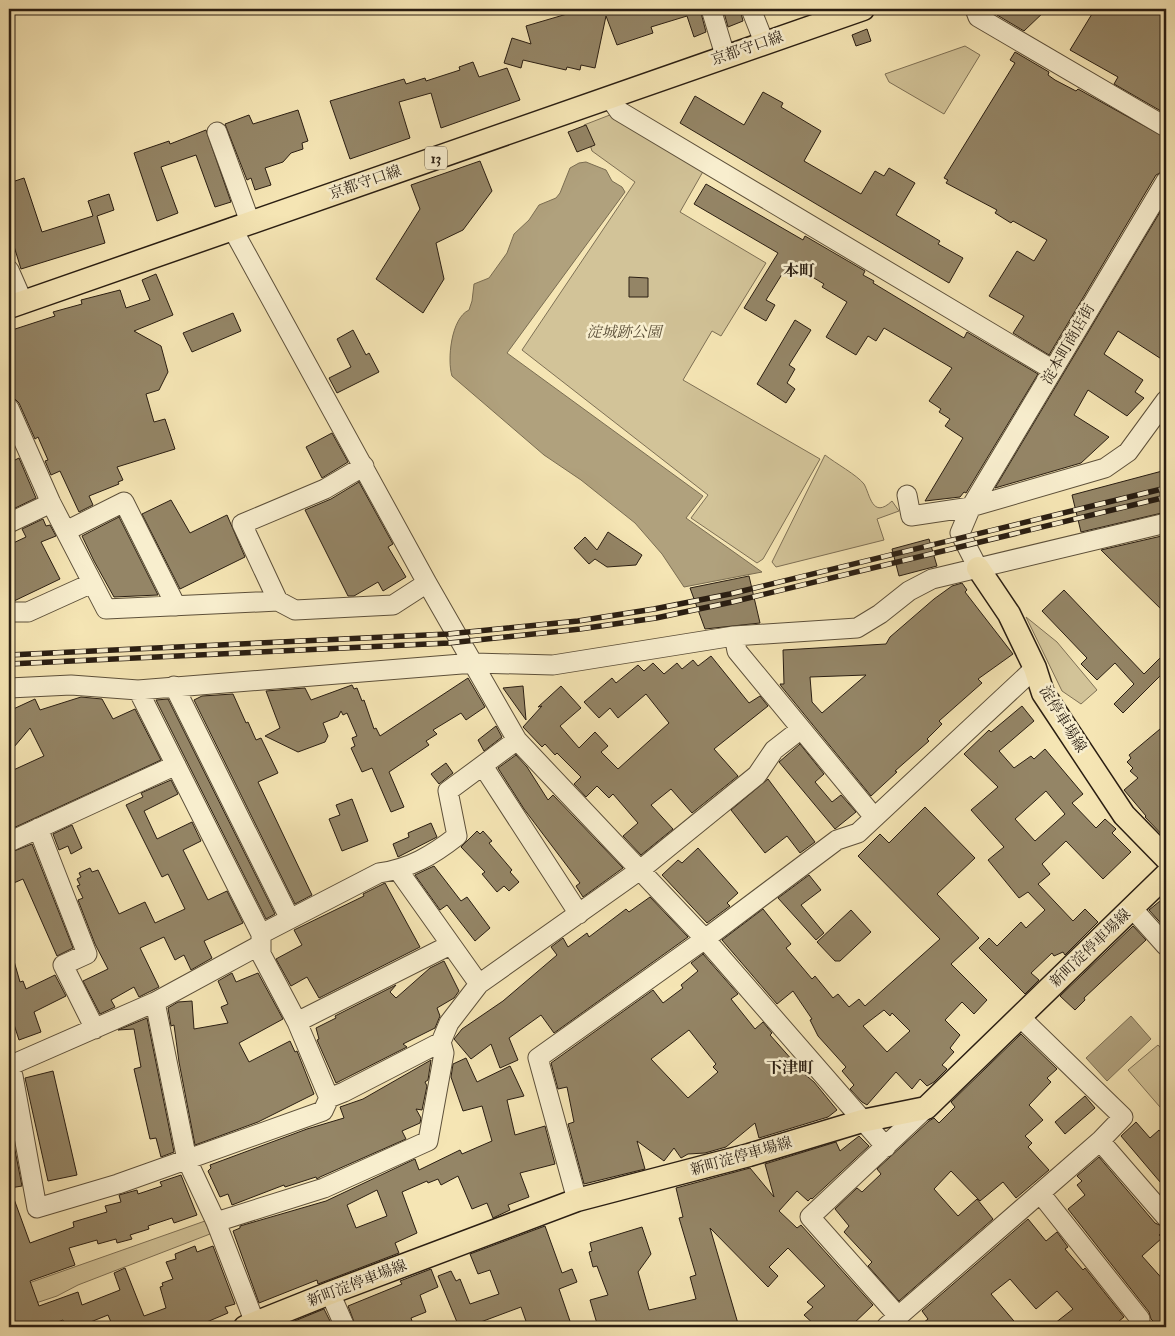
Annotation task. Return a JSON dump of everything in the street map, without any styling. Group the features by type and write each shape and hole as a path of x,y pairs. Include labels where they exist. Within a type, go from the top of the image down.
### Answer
{"main road":[{"name":"京都守口線","path":"16,305 241,225 610,98 725,55 863,9"},
{"name":"淀停車場線","path":"978,568 1008,614 1035,668 1043,693 1124,815 1166,858"},
{"name":"新町淀停車場線","path":"250,1325 577,1200 748,1155 862,1121 926,1108 1166,874"}],"street":[{"path":"711,9 725,55"},
{"path":"751,9 764,42"},
{"path":"975,9 978,16 1166,127"},
{"path":"610,98 619,111 1053,370"},
{"path":"217,132 241,225 364,466 427,583 517,740 705,939 862,1121 886,1146"},
{"name":"淀本町商店街","path":"978,568 960,533 971,508 1166,181"},
{"path":"9,270 16,305"},
{"path":"907,495 912,516 971,508 1105,468 1128,452 1166,400"},
{"path":"9,408 52,503 106,609 278,601 295,610 393,605 427,583"},
{"path":"278,601 242,524 325,489 364,466"},
{"path":"66,531 124,502 176,606"},
{"path":"9,523 52,503"},
{"path":"9,688 71,685 138,690 474,663 553,665 734,636 858,628 880,614 909,591 932,578 1166,522"},
{"path":"9,612 28,612 92,583"},
{"path":"734,636 738,651 874,817"},
{"path":"577,1200 538,1058 705,939 836,840 858,833 1035,668"},
{"path":"174,686 290,919"},
{"path":"138,690 260,940 262,954 297,1022 329,1098"},
{"path":"216,1222 324,1188 428,1140 444,1053 441,1042 449,1023 479,984 640,870 757,775 774,750 801,729"},
{"path":"9,1066 155,1002 260,940 290,919 379,873 398,870 432,855 457,836 448,791 517,740"},
{"path":"9,842 176,765"},
{"path":"483,766 579,914"},
{"path":"38,828 87,954 63,965 96,1029"},
{"path":"398,870 479,984"},
{"path":"1132,908 1166,946"},
{"path":"297,1022 450,945"},
{"path":"155,1002 187,1160 216,1222 250,1325"},
{"path":"926,1108 810,1217 892,1322 1100,1141 1123,1116 1020,1017"},
{"path":"9,1070 13,1076 37,1208 118,1184 323,1111 329,1098 441,1042"},
{"path":"1100,1141 1166,1217"},
{"path":"1040,1193 1140,1319"},
{"path":"330,1293 345,1327"}],"green space":[{"path":"965,46 980,55 944,114 889,82 885,74"},
{"name":"淀城跡公園","path":"615,113 705,168 680,212 766,263 721,336 712,331 683,380 820,459 763,559 757,563 691,518 708,495 522,350 635,182 592,151 584,125"},
{"path":"825,455 861,480 876,507 880,508 892,501 899,511 877,519 884,540 776,567 772,562"},
{"path":"1026,617 1057,642 1097,690 1081,704 1062,691"},
{"path":"1158,1045 1166,1054 1166,1114 1128,1070"},
{"path":"205,1221 210,1234 78,1285 57,1296 9,1312 9,1290"}],"shaded area":[{"path":"586,162 606,170 612,181 622,187 625,192 507,353 703,496 686,518 762,572 684,587 662,554 635,523 581,480 544,455 452,376 450,350 454,330 463,314 469,310 474,284 489,278 507,253 514,234 529,220 539,205 556,198 560,193 570,168 579,163"},
{"path":"1131,1016 1151,1039 1107,1081 1086,1058"}],"building":[{"path":"584,9 608,9 607,14 622,9 700,9 706,32 694,37 687,16 651,27 653,33 617,45 606,16 595,68 581,65 580,70 567,67 566,70 523,60 521,68 504,63 512,38 531,44 526,26"},
{"path":"723,9 740,9 743,21 728,27"},
{"path":"994,9 1047,9 1024,31 997,15"},
{"path":"1095,9 1154,9 1151,14 1166,12 1166,114 1114,84 1118,77 1070,50"},
{"path":"867,29 871,41 856,46 852,35"},
{"path":"1015,52 1049,72 1048,75 1055,80 1076,91 1078,89 1166,138 1166,170 1156,175 1049,355 1013,333 1024,316 989,296 1017,251 1034,261 1047,240 1013,221 1011,223 995,213 997,210 946,183 948,180 944,178 1015,63 1010,60"},
{"path":"473,62 479,77 507,68 520,100 441,128 431,93 399,102 410,138 350,159 330,101 404,79 406,84 425,78 426,81 460,70 459,67"},
{"path":"763,92 783,103 781,107 821,131 804,161 861,194 875,171 884,176 889,168 915,183 896,215 940,241 938,244 963,258 949,283 680,123 695,96 744,125"},
{"path":"298,110 308,141 302,143 303,149 291,153 283,162 265,168 271,185 255,190 251,178 247,180 225,124 249,115 253,124"},
{"path":"586,125 595,145 577,152 568,132"},
{"path":"206,130 231,202 215,207 196,155 161,167 178,213 157,221 134,153 169,141 170,144"},
{"path":"480,161 492,191 463,230 436,243 444,279 423,313 376,279 420,209 411,185"},
{"path":"24,178 42,232 93,216 88,201 109,194 114,210 97,216 105,243 21,269 9,230 9,183"},
{"path":"706,184 803,240 805,236 865,271 863,275 874,281 873,283 964,338 967,332 1038,374 966,493 964,492 960,497 925,501 963,438 945,426 950,419 939,412 941,409 929,401 952,368 884,328 876,341 868,336 856,355 826,337 847,302 822,287 824,284 789,263 766,300 775,305 766,321 744,308 778,253 694,204"},
{"path":"1166,202 1166,362 1118,331 1104,354 1143,380 1135,392 1144,398 1127,416 1088,390 1074,415 1109,437 1081,463 995,488"},
{"path":"156,274 173,315 134,331 161,346 168,372 159,390 146,394 154,422 165,419 175,449 117,467 123,480 118,482 119,484 89,496 93,505 79,512 60,471 51,475 45,461 48,460 38,437 35,439 19,403 9,397 9,331 55,316 53,312 82,304 81,300 120,290 126,308 150,300 142,280"},
{"path":"629,277 648,278 648,297 629,297"},
{"path":"233,313 241,331 192,352 183,333"},
{"path":"795,320 811,330 789,365 795,369 787,383 795,389 786,403 757,384"},
{"path":"353,330 366,355 369,353 379,372 337,393 329,378 351,367 337,339"},
{"path":"332,433 348,462 322,478 306,447"},
{"path":"19,458 36,498 9,511 9,463"},
{"path":"1166,470 1166,512 1081,532 1072,495"},
{"path":"359,482 393,544 388,547 406,577 383,591 378,582 354,596 348,596 305,510 331,499"},
{"path":"171,500 190,533 227,515 245,557 180,589 142,514"},
{"path":"119,517 158,595 114,597 94,561 82,536"},
{"path":"43,519 46,526 50,525 56,536 41,542 60,579 14,601 9,601 9,545 26,537 22,529"},
{"path":"608,532 642,555 636,565 607,567 595,559 589,564 574,548 585,537 597,550"},
{"path":"1166,535 1166,614 1101,550"},
{"path":"929,539 937,566 899,576 892,549"},
{"path":"749,576 760,623 705,629 690,588"},
{"path":"962,583 967,590 965,592 1013,654 978,679 982,683 939,721 942,724 927,739 929,741 895,771 897,772 871,796 781,686 780,684 784,684 783,650 886,644 890,637 952,586","holes":["866,675 822,713 812,702 810,677"]},
{"path":"1064,590 1144,674 1166,652 1166,670 1123,713 1114,704 1134,684 1115,663 1097,680 1081,664 1087,658 1042,611"},
{"path":"711,656 749,703 760,696 768,706 714,749 738,776 692,813 671,789 651,805 673,829 641,855 623,836 638,823 613,794 609,798 597,786 586,797 574,784 581,777 557,753 555,755 545,744 542,747 523,727 542,706 538,707 561,686 581,708 560,726 579,748 595,732 608,746 601,752 618,769 669,723 646,694 618,718 610,708 599,718 584,702 612,678 616,683 638,665 644,671 653,663 664,674 677,663 682,669 693,660 698,666"},
{"path":"468,678 485,707 466,720 461,713 433,730 437,734 426,741 429,745 389,772 404,807 391,812 372,768 362,772 351,748 355,746 352,738 357,736 347,713 343,715 341,711 338,717 323,723 328,736 325,742 298,752 265,736 280,728 266,691 305,688 311,700 352,685 354,689 357,688 362,701 364,700 374,729 376,728 380,736"},
{"path":"523,686 526,720 503,688"},
{"path":"233,694 246,723 248,722 256,740 261,738 278,773 258,782 312,895 295,904 194,700 202,696"},
{"path":"81,697 102,699 113,719 135,709 161,760 9,830 9,772 44,756 30,728 9,753 9,711 35,699 40,710"},
{"path":"168,699 275,914 266,919 156,700"},
{"path":"1022,706 1034,721 999,751 1014,768 1031,756 1034,759 1045,749 1083,794 1072,803 1096,828 1105,819 1116,829 1112,833 1131,852 1103,879 1066,841 1042,864 1050,874 1038,884 1073,921 1085,909 1098,922 1065,955 1063,952 1054,956 1052,953 1031,973 1039,980 1025,994 979,948 989,938 997,946 1021,922 1026,928 1045,910 1028,892 1019,898 988,860 1004,847 971,810 998,787 964,754 989,730 991,732","holes":["1046,791 1065,814 1035,841 1015,819"]},
{"path":"1166,724 1166,839 1145,817 1124,790 1138,778 1130,771 1133,768 1127,762 1131,758 1129,755"},
{"path":"496,726 502,737 484,751 478,740"},
{"path":"800,744 824,774 815,782 832,802 841,795 856,812 835,829 779,762"},
{"path":"516,755 527,767 548,800 553,795 623,868 583,897 576,886 580,883 524,809 498,768"},
{"path":"446,763 453,773 439,784 431,774"},
{"path":"768,779 815,842 800,853 787,836 765,853 731,810"},
{"path":"171,780 178,794 144,811 157,839 192,822 201,841 183,850 208,900 227,891 243,923 204,941 212,958 191,970 184,955 175,960 164,937 140,948 159,987 139,997 134,987 111,1000 115,1007 100,1014 83,981 108,969 95,944 78,900 83,898 77,886 80,885 77,879 81,877 79,873 90,868 92,872 98,870 119,914 145,902 155,923 185,909 168,874 162,877 126,805 143,797 141,793"},
{"path":"352,799 368,841 342,851 329,819 340,815 336,805"},
{"path":"925,807 975,858 937,894 979,938 951,964 987,1000 974,1014 962,1002 945,1020 960,1035 950,1048 954,1052 942,1065 947,1069 934,1082 927,1086 920,1079 912,1089 896,1072 867,1105 850,1089 854,1085 842,1071 846,1067 818,1036 810,1020 812,1019 793,991 777,1004 722,940 763,909 791,944 786,948 812,979 815,976 833,998 838,994 849,1007 859,999 865,1006 940,939 858,856 880,834 889,843","holes":["884,1010 890,1016 892,1013 910,1031 887,1052 863,1026"]},
{"path":"431,823 437,837 398,857 393,844 409,837 408,833"},
{"path":"72,825 82,848 71,854 68,846 59,850 53,834"},
{"path":"477,831 480,834 483,831 492,841 489,843 512,870 510,872 519,882 509,891 504,886 497,892 482,874 485,872 461,847"},
{"path":"32,844 73,948 57,956 23,879 9,885 9,853"},
{"path":"698,848 738,893 727,903 730,906 707,923 662,875 678,860 682,863"},
{"path":"434,866 461,901 467,897 490,928 475,941 447,905 440,910 415,875"},
{"path":"809,875 821,890 801,905 824,933 816,940 778,898"},
{"path":"385,883 420,947 319,998 307,977 291,986 276,959 302,945 294,930 364,896 363,894"},
{"path":"1166,896 1166,929 1149,910"},
{"path":"650,897 688,937 554,1033 541,1015 509,1038 518,1060 500,1068 491,1044 471,1059 454,1039 462,1029 503,1001 557,955 551,947 563,938 568,947 587,933 589,937 626,909 629,912"},
{"path":"851,910 871,932 840,961 835,961 817,942"},
{"path":"1133,926 1146,940 1084,998 1085,1000 1075,1010 1060,996"},
{"path":"9,954 12,954 20,982 23,981 26,989 55,975 66,996 34,1012 41,1032 19,1040 9,1009"},
{"path":"703,954 738,994 731,999 755,1029 763,1022 772,1033 770,1035 793,1061 791,1063 814,1082 837,1110 828,1117 759,1138 755,1123 726,1147 705,1153 688,1154 681,1158 674,1148 664,1161 637,1141 645,1169 584,1184 568,1124 574,1122 567,1087 558,1089 551,1063 653,990 663,1003 683,988 681,985 698,971 691,963","holes":["689,1030 716,1064 713,1067 718,1072 688,1098 651,1059"]},
{"path":"444,961 459,991 454,998 437,1008 440,1016 435,1028 403,1044 407,1047 336,1083 317,1040 319,1039 316,1028 336,1018 335,1016 396,985 390,992 396,998 430,968"},
{"path":"232,973 236,982 258,973 283,1019 239,1043 249,1062 290,1041 295,1052 297,1051 314,1094 258,1122 195,1145 174,1025 171,1026 168,1008 178,1002 192,1001 194,1029 228,1023 221,1007 228,1004 218,981"},
{"path":"147,1018 174,1152 161,1157 156,1138 150,1139 134,1069 141,1067 134,1029 118,1030"},
{"path":"1021,1034 1057,1069 1047,1078 1051,1082 1029,1105 1043,1120 1025,1136 1032,1143 1028,1147 1049,1170 1016,1198 1003,1182 980,1201 951,1171 934,1189 958,1216 977,1199 993,1219 899,1301 868,1266 872,1262 844,1232 849,1226 835,1209 857,1188 862,1192 881,1174 877,1169 929,1121 934,1118 939,1123 955,1107 951,1102"},
{"path":"466,1058 477,1082 510,1066 524,1096 507,1100 515,1135 545,1126 555,1164 520,1173 529,1197 508,1205 510,1210 493,1218 487,1203 472,1209 458,1176 441,1185 438,1179 428,1183 427,1181 402,1192 417,1233 395,1243 399,1253 318,1284 317,1280 259,1303 233,1231 240,1228 240,1226 326,1201 415,1159 419,1170 460,1150 462,1154 492,1141 482,1106 463,1111 451,1077 453,1064","holes":["377,1190 387,1216 356,1228 347,1205"]},
{"path":"431,1060 428,1080 425,1082 427,1086 422,1110 416,1109 421,1118 420,1123 402,1131 406,1139 317,1179 316,1177 285,1187 284,1185 232,1205 228,1194 220,1197 208,1171 211,1168 210,1165 307,1129 344,1118 340,1107 363,1099"},
{"path":"53,1071 77,1175 48,1181 25,1078"},
{"path":"1085,1096 1095,1108 1065,1134 1055,1122"},
{"path":"1136,1122 1150,1138 1159,1130 1166,1138 1166,1189 1121,1136"},
{"path":"859,1136 869,1146 812,1199 808,1201 797,1191 779,1211 797,1228 801,1225 873,1305 850,1327 817,1327 804,1315 813,1307 807,1302 825,1286 788,1248 769,1267 778,1276 768,1287 710,1228 739,1327 598,1327 590,1300 608,1295 597,1266 593,1267 589,1252 592,1251 590,1243 642,1227 651,1254 638,1272 649,1310 696,1299 690,1277 696,1275 679,1218 683,1217 676,1188 750,1168 774,1197 765,1164 836,1142 840,1151"},
{"path":"9,1140 13,1140 22,1186 10,1188 30,1243 74,1227 73,1222 107,1212 105,1206 121,1202 119,1195 137,1190 138,1194 162,1186 160,1182 181,1175 197,1215 174,1223 172,1218 148,1226 149,1229 130,1235 132,1239 117,1243 116,1239 98,1244 97,1240 69,1248 75,1265 30,1281 39,1306 78,1292 82,1305 120,1290 114,1273 125,1268 144,1316 166,1308 160,1287 163,1286 162,1283 173,1279 166,1262 176,1259 175,1254 195,1246 197,1252 213,1246 235,1304 225,1307 228,1313 195,1327 113,1327 108,1315 78,1327 66,1327 63,1320 44,1327 9,1327"},
{"path":"1099,1157 1155,1223 1166,1228 1159,1235 1162,1238 1142,1256 1166,1283 1166,1327 1159,1327 1151,1319 1149,1312 1068,1209 1085,1195 1077,1185 1082,1181 1077,1176"},
{"path":"1028,1219 1046,1241 1057,1232 1068,1247 1065,1249 1083,1270 1085,1268 1124,1317 1112,1327 1050,1327 1073,1309 1057,1291 1036,1309 1010,1279 991,1294 1019,1327 918,1327 928,1319 922,1311"},
{"path":"545,1226 562,1273 572,1269 577,1282 559,1289 572,1327 528,1327 521,1307 478,1323 480,1327 459,1327 438,1276 451,1271 456,1281 460,1279 470,1304 499,1294 490,1270 478,1274 470,1254"},
{"path":"431,1269 438,1287 420,1295 426,1312 411,1318 414,1327 356,1327 348,1306 402,1284 400,1281"},
{"path":"324,1309 333,1327 280,1327"}],"railway":[{"path":"9,655 448,634 578,621 730,594 1166,488"},
{"path":"9,664 449,643 580,629 656,618 732,602 1166,497"}],"district":[{"name":"本町","path":"799,270"},
{"name":"下津町","path":"790,1067"}]}
